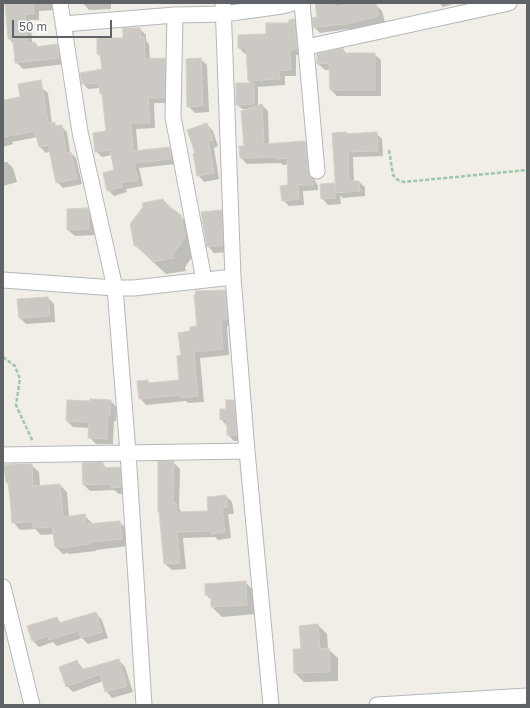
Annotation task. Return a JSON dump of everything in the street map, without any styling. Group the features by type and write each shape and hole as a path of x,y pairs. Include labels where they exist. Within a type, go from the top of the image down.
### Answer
{"street":[{"path":"60,3 80,132 114,288 128,453 144,705"},
{"path":"63,24 175,15 223,8 282,6 293,3"},
{"path":"302,3 317,171"},
{"path":"307,47 471,7 509,3"},
{"path":"223,8 234,277 247,451 271,705"},
{"path":"175,15 172,117 204,280"},
{"path":"3,280 114,288 134,288 234,277"},
{"path":"3,455 247,451"},
{"path":"3,587 32,705"},
{"path":"377,705 527,696"}],"path":[{"path":"389,150 393,175 398,180 404,182 527,170"},
{"path":"3,357 15,366 20,379 16,405 32,441 47,454"}],"building":[{"path":"5,3 33,3 34,14 25,14 27,43 35,42 35,47 57,44 59,58 15,63 13,39 8,39"},
{"path":"315,3 335,3 335,7 356,3 376,3 379,16 343,25 313,28 312,18 317,17"},
{"path":"294,19 297,49 290,50 291,70 279,71 280,79 248,81 246,48 238,48 238,35 266,34 266,23 289,23 289,20"},
{"path":"123,28 140,28 141,37 144,37 145,59 165,58 164,98 148,98 150,123 131,123 133,151 170,147 171,159 134,163 138,180 121,183 122,187 107,191 103,173 114,170 110,150 95,152 93,133 106,131 102,94 100,94 99,83 82,84 80,73 102,69 100,54 97,54 97,38 123,38"},
{"path":"343,48 343,53 375,53 375,90 330,90 329,63 317,64 317,54"},
{"path":"201,58 203,106 187,107 186,59"},
{"path":"41,80 48,123 55,122 55,126 62,125 66,153 71,152 77,179 56,183 48,145 39,147 35,131 3,137 3,100 20,97 18,84"},
{"path":"236,83 254,83 254,104 236,105"},
{"path":"262,104 264,144 305,141 308,172 312,179 313,185 298,185 299,199 282,201 280,186 288,185 287,158 240,158 239,146 244,146 241,111"},
{"path":"207,123 213,140 208,141 214,173 197,176 193,154 195,153 187,130"},
{"path":"346,132 346,134 377,132 378,151 348,152 349,181 359,181 360,191 336,193 332,133"},
{"path":"334,183 335,198 321,199 320,184"},
{"path":"163,199 164,203 181,215 185,237 173,254 173,258 152,262 152,258 134,245 130,224 143,207 142,203"},
{"path":"88,208 89,229 67,230 67,209"},
{"path":"222,210 223,245 207,247 201,212"},
{"path":"225,290 227,320 221,320 223,349 194,352 198,396 181,398 181,395 139,399 137,381 148,380 148,383 179,380 177,356 181,355 178,333 190,331 190,327 197,326 194,295 196,295 195,291"},
{"path":"48,297 50,316 19,318 17,299"},
{"path":"90,399 111,400 110,415 108,415 107,439 88,438 89,422 66,421 67,400 90,401"},
{"path":"226,400 234,400 237,435 227,435 227,419 220,420 220,409 226,409"},
{"path":"158,461 174,461 173,503 176,503 177,512 208,511 207,497 226,495 228,507 222,508 225,532 211,534 210,531 177,532 180,563 164,564 158,512"},
{"path":"103,462 103,468 120,467 121,487 111,488 111,485 107,484 83,485 82,463"},
{"path":"32,464 33,486 60,484 63,517 85,514 86,524 120,521 122,539 89,542 89,544 61,548 61,546 55,547 52,527 33,528 33,522 12,523 8,483 6,483 4,465"},
{"path":"246,581 247,605 211,607 211,595 205,595 205,584"},
{"path":"96,612 102,632 81,638 78,631 49,640 48,636 32,641 27,626 57,617 59,623"},
{"path":"318,624 320,649 329,648 330,672 294,673 293,649 301,649 299,626"},
{"path":"119,659 127,686 105,692 100,674 66,687 59,667 77,660 81,670"}]}
